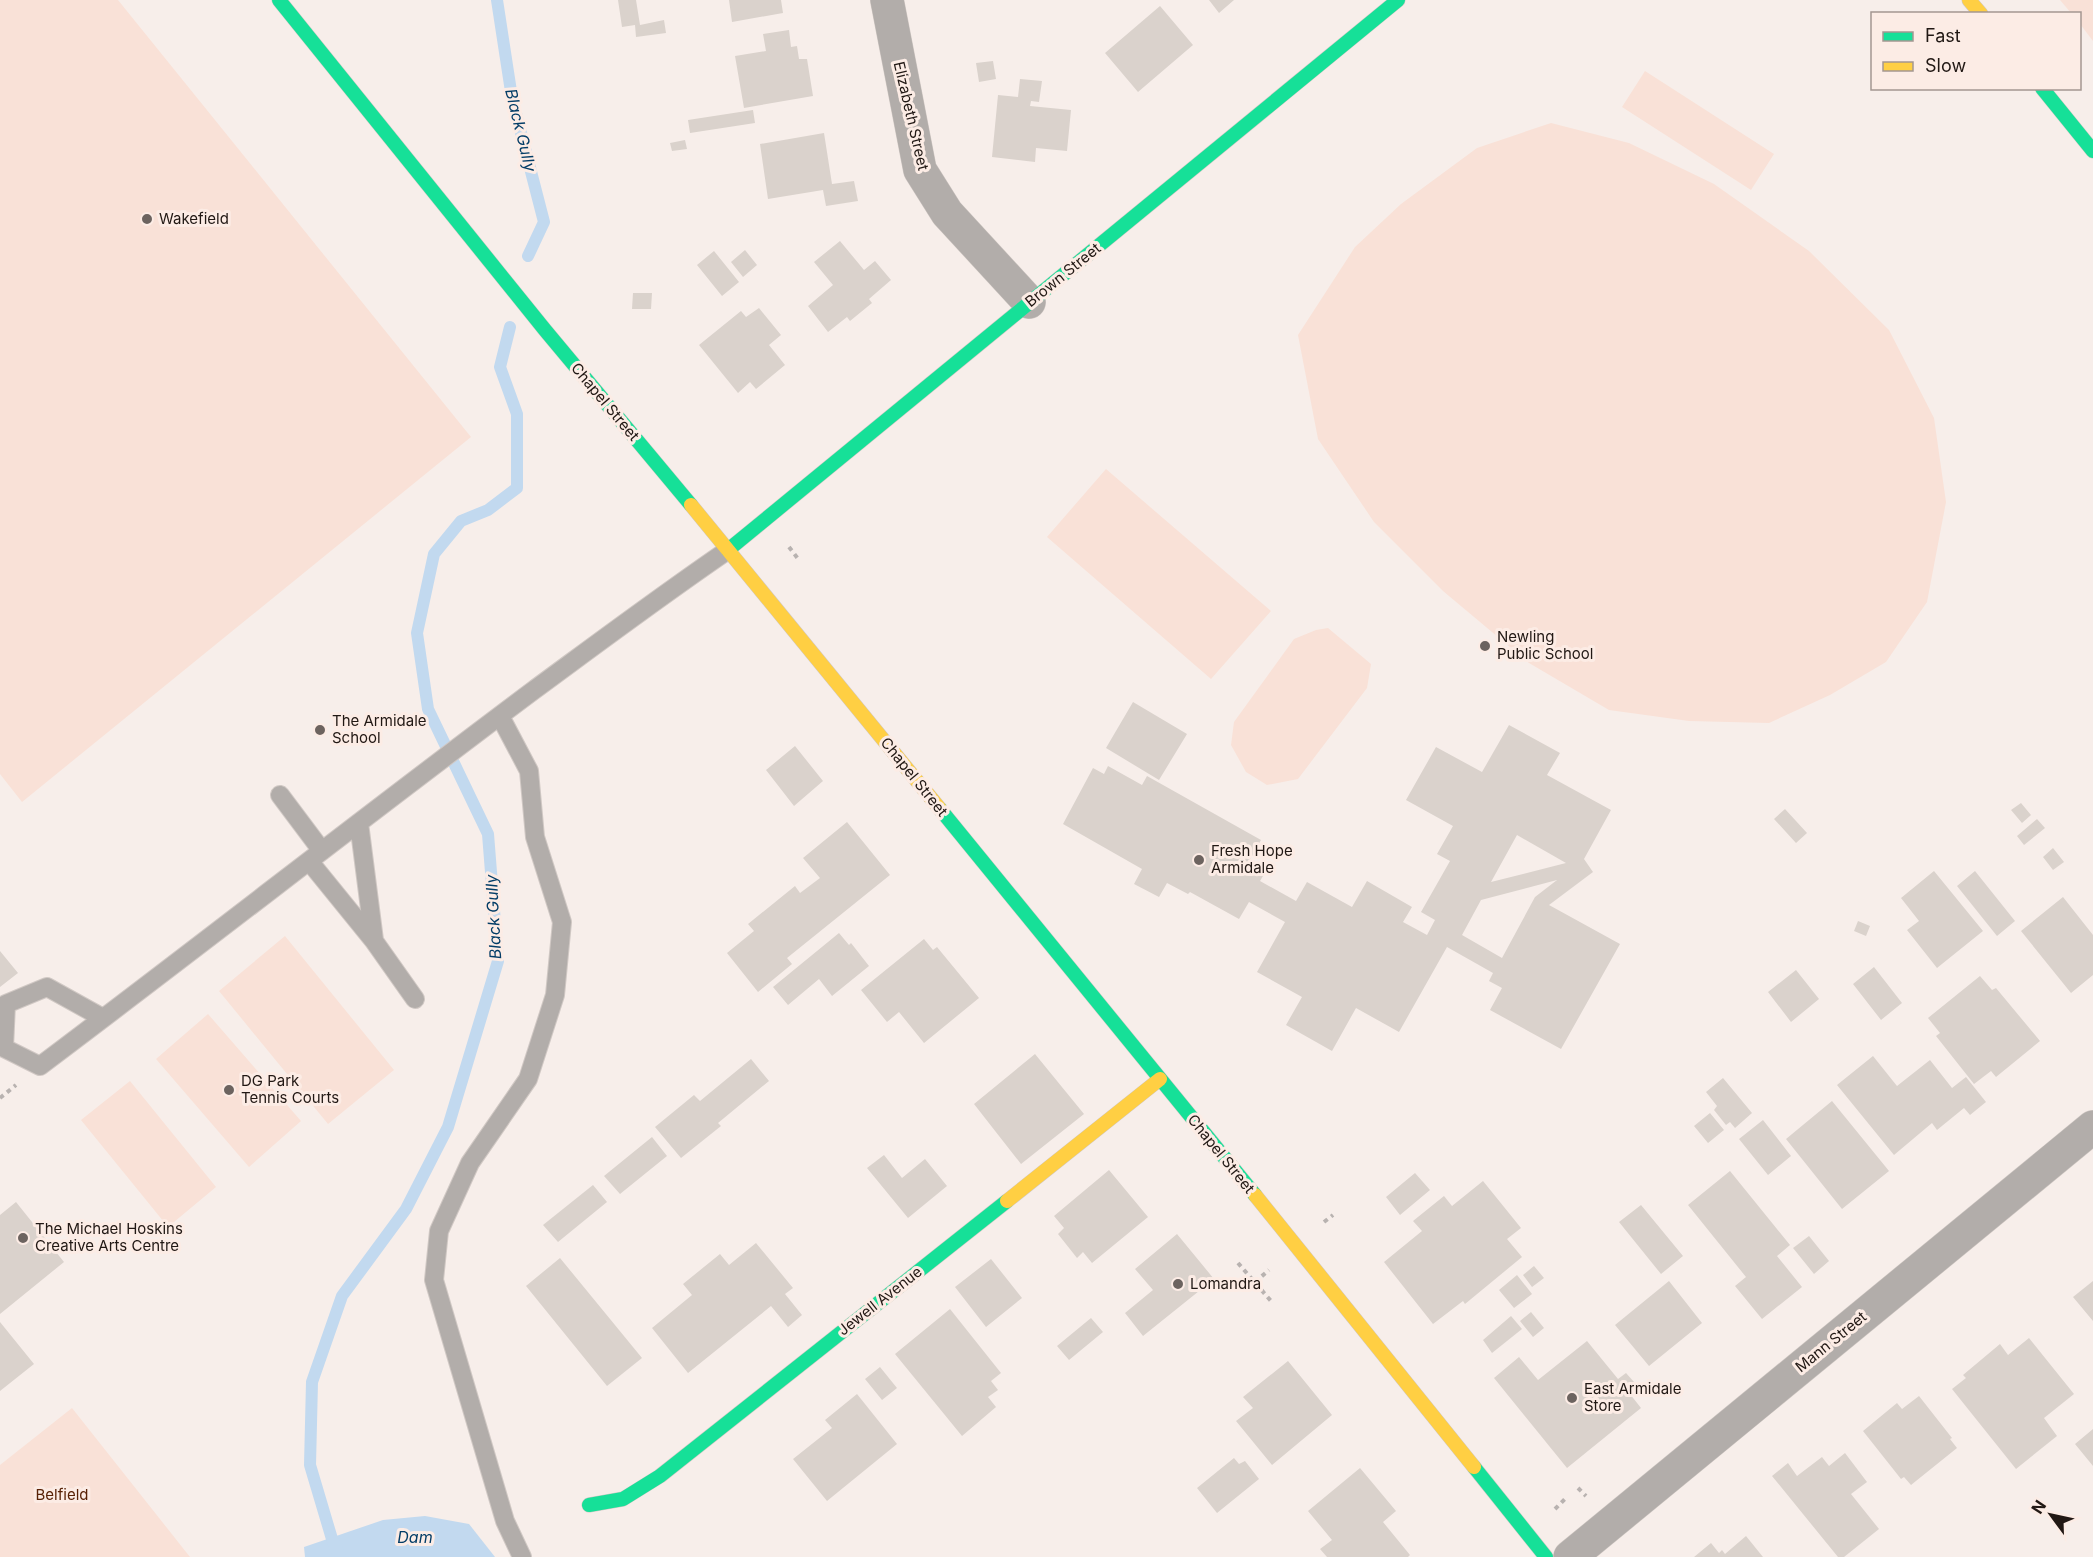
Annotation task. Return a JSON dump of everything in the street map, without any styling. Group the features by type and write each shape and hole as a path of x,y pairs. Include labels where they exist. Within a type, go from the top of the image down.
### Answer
{"street":[{"name":"Chapel Street","path":"279,0 545,330 728,550 1160,1079 1546,1557"},
{"name":"Elizabeth Street","path":"887,0 920,170 947,213 1029,302"},
{"name":"Brown Street","path":"728,550 1398,0"},
{"path":"1970,0 1979,12"},
{"path":"2044,90 2093,151"},
{"name":"Jewell Avenue","path":"589,1504 623,1499 660,1476 1160,1079"},
{"name":"Mann Street","path":"1570,1557 2093,1127"}],"lane":[{"path":"103,1018 46,987 6,1004 4,1048 40,1066 103,1018 315,856 473,736 666,592 728,550"},
{"path":"500,716 529,771 535,837 562,922 555,995 528,1079 470,1163 439,1231 434,1280 505,1521 522,1557"},
{"path":"280,795 315,856 415,999"},
{"path":"359,823 374,941"}],"path":[{"path":"1238,1263 1271,1301"},
{"path":"1255,1281 1263,1274"},
{"path":"1578,1488 1586,1497"},
{"path":"1560,1505 1565,1499"}],"green space":[{"name":"Wakefield","path":"0,0 118,0 471,437 22,802 0,774"},
{"path":"2060,0 2093,0 2093,41 2081,25 2081,12 2070,12"},
{"path":"1645,71 1774,154 1751,190 1622,107"},
{"path":"1551,123 1629,143 1714,184 1809,251 1889,330 1934,418 1946,502 1927,602 1886,662 1830,695 1769,723 1689,721 1609,710 1529,663 1443,591 1374,522 1318,439 1298,335 1355,247 1401,204 1477,148"},
{"path":"1106,469 1271,611 1211,679 1047,537"},
{"path":"1328,628 1371,664 1367,688 1298,779 1267,785 1246,772 1231,745 1234,722 1294,639"},
{"name":"DG Park Tennis Courts","path":"285,936 394,1070 328,1124 219,991"},
{"name":"DG Park Tennis Courts","path":"208,1014 301,1121 249,1167 156,1059"},
{"path":"130,1081 216,1187 168,1227 81,1120"},
{"name":"Belfield","path":"72,1408 190,1557 0,1557 0,1465"}],"water":[{"name":"Dam","path":"425,1516 469,1524 495,1557 305,1557 304,1547 383,1520"}],"building":[{"path":"618,0 636,0 640,25 664,20 666,33 636,37 635,25 622,27"},
{"path":"729,0 781,0 783,13 732,22"},
{"path":"1209,0 1234,0 1219,13"},
{"path":"1160,6 1193,45 1138,92 1105,53"},
{"path":"789,30 791,47 797,46 799,59 807,59 813,96 744,108 735,56 766,51 763,34"},
{"path":"993,61 996,79 979,82 976,63"},
{"path":"1020,79 1042,81 1039,102 1031,101 1030,106 1071,110 1067,151 1036,148 1035,162 992,157 998,95 1018,97"},
{"path":"753,110 755,123 690,133 688,120"},
{"path":"824,133 832,184 854,181 858,201 826,206 823,190 768,199 760,144"},
{"path":"685,140 687,149 672,151 670,143"},
{"path":"840,241 864,270 875,261 891,280 869,299 872,303 850,321 847,317 828,332 808,306 833,285 814,262"},
{"path":"745,250 757,265 743,277 731,262"},
{"path":"714,251 739,282 722,296 697,265"},
{"path":"633,293 652,293 651,309 632,309"},
{"path":"759,308 781,335 769,345 785,365 756,389 750,382 738,393 699,345 741,311 746,317"},
{"path":"1133,702 1187,734 1159,780 1106,748"},
{"path":"1509,725 1560,753 1547,775 1611,810 1584,859 1593,872 1549,905 1620,944 1561,1049 1490,1010 1502,988 1489,981 1493,973 1447,947 1399,1032 1356,1008 1332,1051 1286,1025 1302,997 1257,972 1285,922 1249,902 1239,919 1190,892 1188,894 1167,883 1159,897 1134,884 1142,869 1063,824 1093,768 1104,774 1108,766 1142,785 1147,776 1261,840 1246,867 1263,876 1260,881 1296,901 1307,882 1352,907 1367,881 1412,907 1403,922 1427,935 1435,920 1421,912 1450,861 1437,854 1453,826 1406,800 1436,747 1482,772","holes":["1517,835 1566,863 1491,882","1557,880 1535,897 1502,958 1462,935 1481,900"]},
{"path":"795,746 823,781 794,806 766,770"},
{"path":"2021,803 2031,815 2022,823 2011,810"},
{"path":"1785,809 1807,833 1796,843 1774,819"},
{"path":"2037,819 2045,828 2024,845 2017,836"},
{"path":"847,822 890,875 787,958 792,964 758,992 727,953 754,931 748,924 795,886 800,893 820,878 803,858"},
{"path":"2053,848 2064,862 2053,870 2043,857"},
{"path":"1934,871 1983,931 1937,968 1907,930 1919,921 1901,898"},
{"path":"1975,871 2015,921 1997,936 1957,886"},
{"path":"2063,897 2093,935 2093,975 2071,993 2021,931"},
{"path":"1858,921 1870,926 1866,936 1854,931"},
{"path":"839,933 849,945 851,943 869,966 832,996 819,979 788,1005 773,987"},
{"path":"924,939 933,950 937,947 979,998 924,1043 899,1012 887,1022 861,990"},
{"path":"0,951 18,973 0,987"},
{"path":"1874,967 1902,1003 1881,1020 1853,984"},
{"path":"1796,970 1819,999 1791,1022 1768,992"},
{"path":"1980,976 1992,990 1996,988 2040,1041 1996,1077 1991,1071 1974,1084 1936,1036 1940,1033 1928,1018"},
{"path":"1035,1054 1084,1114 1021,1164 974,1104"},
{"path":"1873,1056 1897,1086 1930,1060 1952,1088 1966,1077 1986,1102 1970,1115 1964,1108 1937,1130 1932,1123 1894,1155 1837,1085"},
{"path":"751,1059 769,1081 718,1123 721,1126 681,1158 655,1127 694,1095 700,1101"},
{"path":"1723,1078 1752,1113 1735,1128 1730,1122 1726,1125 1714,1110 1717,1106 1706,1092"},
{"path":"1832,1101 1889,1171 1842,1209 1786,1139"},
{"path":"1710,1113 1724,1130 1708,1143 1694,1126"},
{"path":"1763,1120 1791,1156 1768,1175 1739,1139"},
{"path":"652,1137 667,1156 620,1194 604,1176"},
{"path":"884,1155 902,1178 925,1159 947,1186 908,1218 867,1168"},
{"path":"1109,1170 1148,1217 1092,1263 1083,1252 1077,1258 1058,1234 1064,1228 1054,1216"},
{"path":"1730,1171 1790,1245 1777,1256 1802,1287 1762,1319 1735,1286 1746,1277 1688,1205"},
{"path":"1415,1173 1430,1190 1400,1215 1386,1197"},
{"path":"1483,1181 1521,1228 1507,1239 1522,1257 1465,1304 1463,1301 1433,1324 1384,1262 1422,1231 1413,1221 1444,1196 1452,1206"},
{"path":"593,1185 607,1202 558,1242 543,1225"},
{"name":"The Michael Hoskins Creative Arts Centre","path":"16,1202 64,1262 0,1314 0,1215"},
{"path":"1641,1205 1683,1256 1661,1274 1619,1222"},
{"name":"Lomandra","path":"1177,1234 1214,1279 1143,1336 1125,1313 1153,1290 1135,1269"},
{"path":"1809,1236 1829,1261 1814,1274 1793,1248"},
{"path":"756,1243 793,1288 785,1294 802,1315 788,1327 771,1306 688,1373 652,1328 692,1295 683,1284 720,1254 729,1265"},
{"path":"560,1258 642,1358 607,1386 526,1286"},
{"path":"991,1259 1022,1298 986,1327 955,1287"},
{"path":"1534,1266 1544,1278 1532,1287 1523,1275"},
{"path":"1517,1275 1532,1294 1514,1308 1499,1290"},
{"path":"1669,1281 1702,1323 1649,1366 1615,1325"},
{"path":"2093,1281 2093,1321 2073,1297"},
{"path":"950,1309 1001,1373 991,1381 998,1390 988,1397 996,1407 962,1436 895,1354"},
{"path":"1531,1312 1544,1328 1533,1337 1520,1321"},
{"path":"1511,1316 1522,1329 1492,1353 1483,1340"},
{"path":"1091,1318 1103,1332 1069,1360 1057,1346"},
{"path":"0,1322 34,1364 0,1391"},
{"path":"2029,1338 2074,1394 2044,1418 2057,1436 2016,1469 1952,1389 1966,1378 1963,1375 2000,1344 2008,1355"},
{"name":"East Armidale Store","path":"1587,1341 1618,1379 1626,1373 1634,1382 1626,1389 1641,1408 1567,1468 1494,1378 1519,1357 1538,1380"},
{"path":"1288,1361 1332,1415 1272,1465 1236,1421 1253,1408 1243,1397"},
{"path":"880,1367 897,1388 882,1400 865,1379"},
{"path":"857,1394 897,1444 827,1501 793,1459 832,1428 825,1420"},
{"path":"1919,1396 1952,1438 1950,1439 1957,1448 1911,1485 1904,1477 1901,1479 1863,1431 1897,1403 1902,1409"},
{"path":"2093,1429 2093,1466 2075,1444"},
{"path":"1845,1453 1867,1482 1851,1494 1879,1529 1844,1557 1838,1557 1772,1476 1788,1463 1797,1476 1822,1457 1829,1466"},
{"path":"1234,1458 1239,1464 1245,1461 1259,1479 1217,1513 1197,1488"},
{"path":"1360,1468 1396,1511 1383,1522 1410,1555 1408,1557 1327,1557 1320,1549 1332,1540 1308,1511"},
{"path":"1746,1536 1763,1557 1694,1557 1711,1543 1719,1553 1722,1550 1725,1554"}],"waterway":[{"name":"Black Gully","path":"497,0 512,98 544,222 528,256"},
{"name":"Black Gully","path":"340,1557 332,1539 310,1465 312,1382 342,1296 406,1209 448,1127 498,961 488,834 428,709 417,633 434,554 461,521 488,510 517,488 517,414 500,367 510,327"}],"traffic: fast":[{"path":"279,0 545,330 691,505"},
{"path":"728,550 1398,0"},
{"path":"2044,90 2093,151"},
{"path":"940,809 1255,1195"},
{"path":"589,1505 623,1499 660,1476 1007,1201"},
{"path":"1474,1467 1546,1557"}],"traffic: slow":[{"path":"1969,0 1979,12"},
{"path":"691,505 940,809"},
{"path":"1007,1201 1160,1079"},
{"path":"1255,1195 1474,1467"}],"place":[{"name":"Wakefield","path":"147,219"},
{"name":"Newling Public School","path":"1485,646"},
{"name":"The Armidale School","path":"320,730"},
{"name":"Fresh Hope Armidale","path":"1199,860"},
{"name":"DG Park Tennis Courts","path":"229,1090"},
{"name":"The Michael Hoskins Creative Arts Centre","path":"23,1238"},
{"name":"Lomandra","path":"1178,1284"},
{"name":"East Armidale Store","path":"1572,1398"}]}
